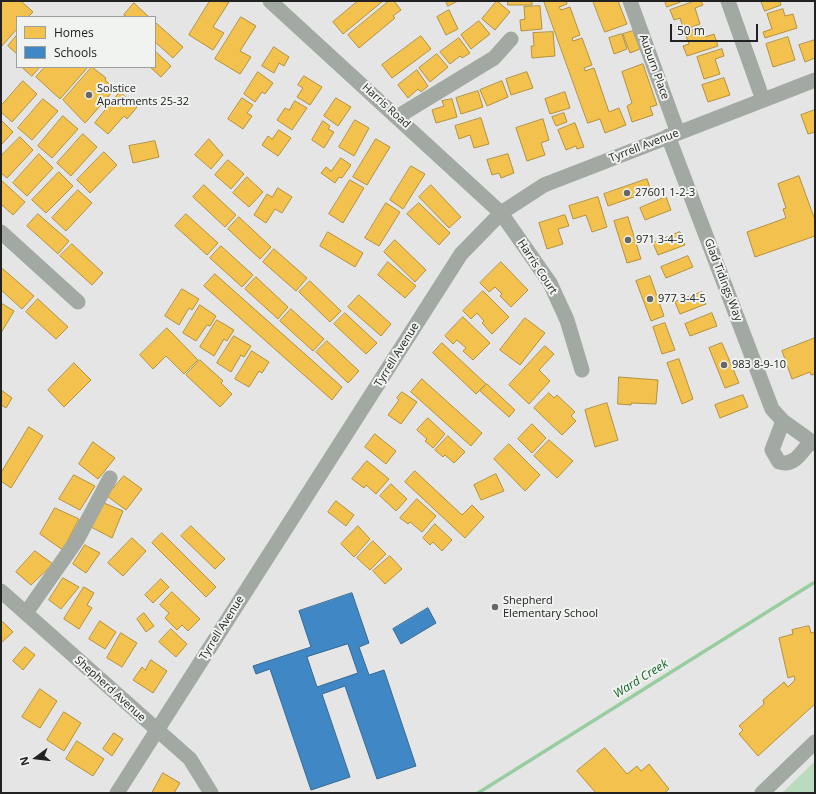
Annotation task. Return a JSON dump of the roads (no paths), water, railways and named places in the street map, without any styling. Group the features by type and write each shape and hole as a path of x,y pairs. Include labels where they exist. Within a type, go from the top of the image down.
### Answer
{"street":[{"name":"Harris Road","path":"270,1 501,213"},
{"name":"Auburn Place","path":"630,1 673,134"},
{"path":"728,1 763,100"},
{"path":"397,117 494,58 511,39"},
{"name":"Tyrrell Avenue","path":"117,793 461,254 501,213 544,185 815,80"},
{"name":"Glad Tidings Way","path":"673,134 772,409 783,421 813,443 791,462 779,462 772,450 783,421"},
{"name":"Harris Court","path":"501,213 550,283 567,320 582,370"},
{"path":"1,232 78,302"},
{"path":"26,613 77,540 110,478"},
{"name":"Shepherd Avenue","path":"1,591 156,731 190,759 211,793"},
{"path":"762,793 815,742"}],"waterway":[{"name":"Ward Creek","path":"478,793 815,582"}],"place":[{"name":"Solstice Apartments 25-32","path":"89,95"},
{"name":"27601 1-2-3","path":"627,193"},
{"name":"971 3-4-5","path":"628,240"},
{"name":"977 3-4-5","path":"650,299"},
{"name":"983 8-9-10","path":"724,365"},
{"name":"Shepherd Elementary School","path":"495,607"}]}
